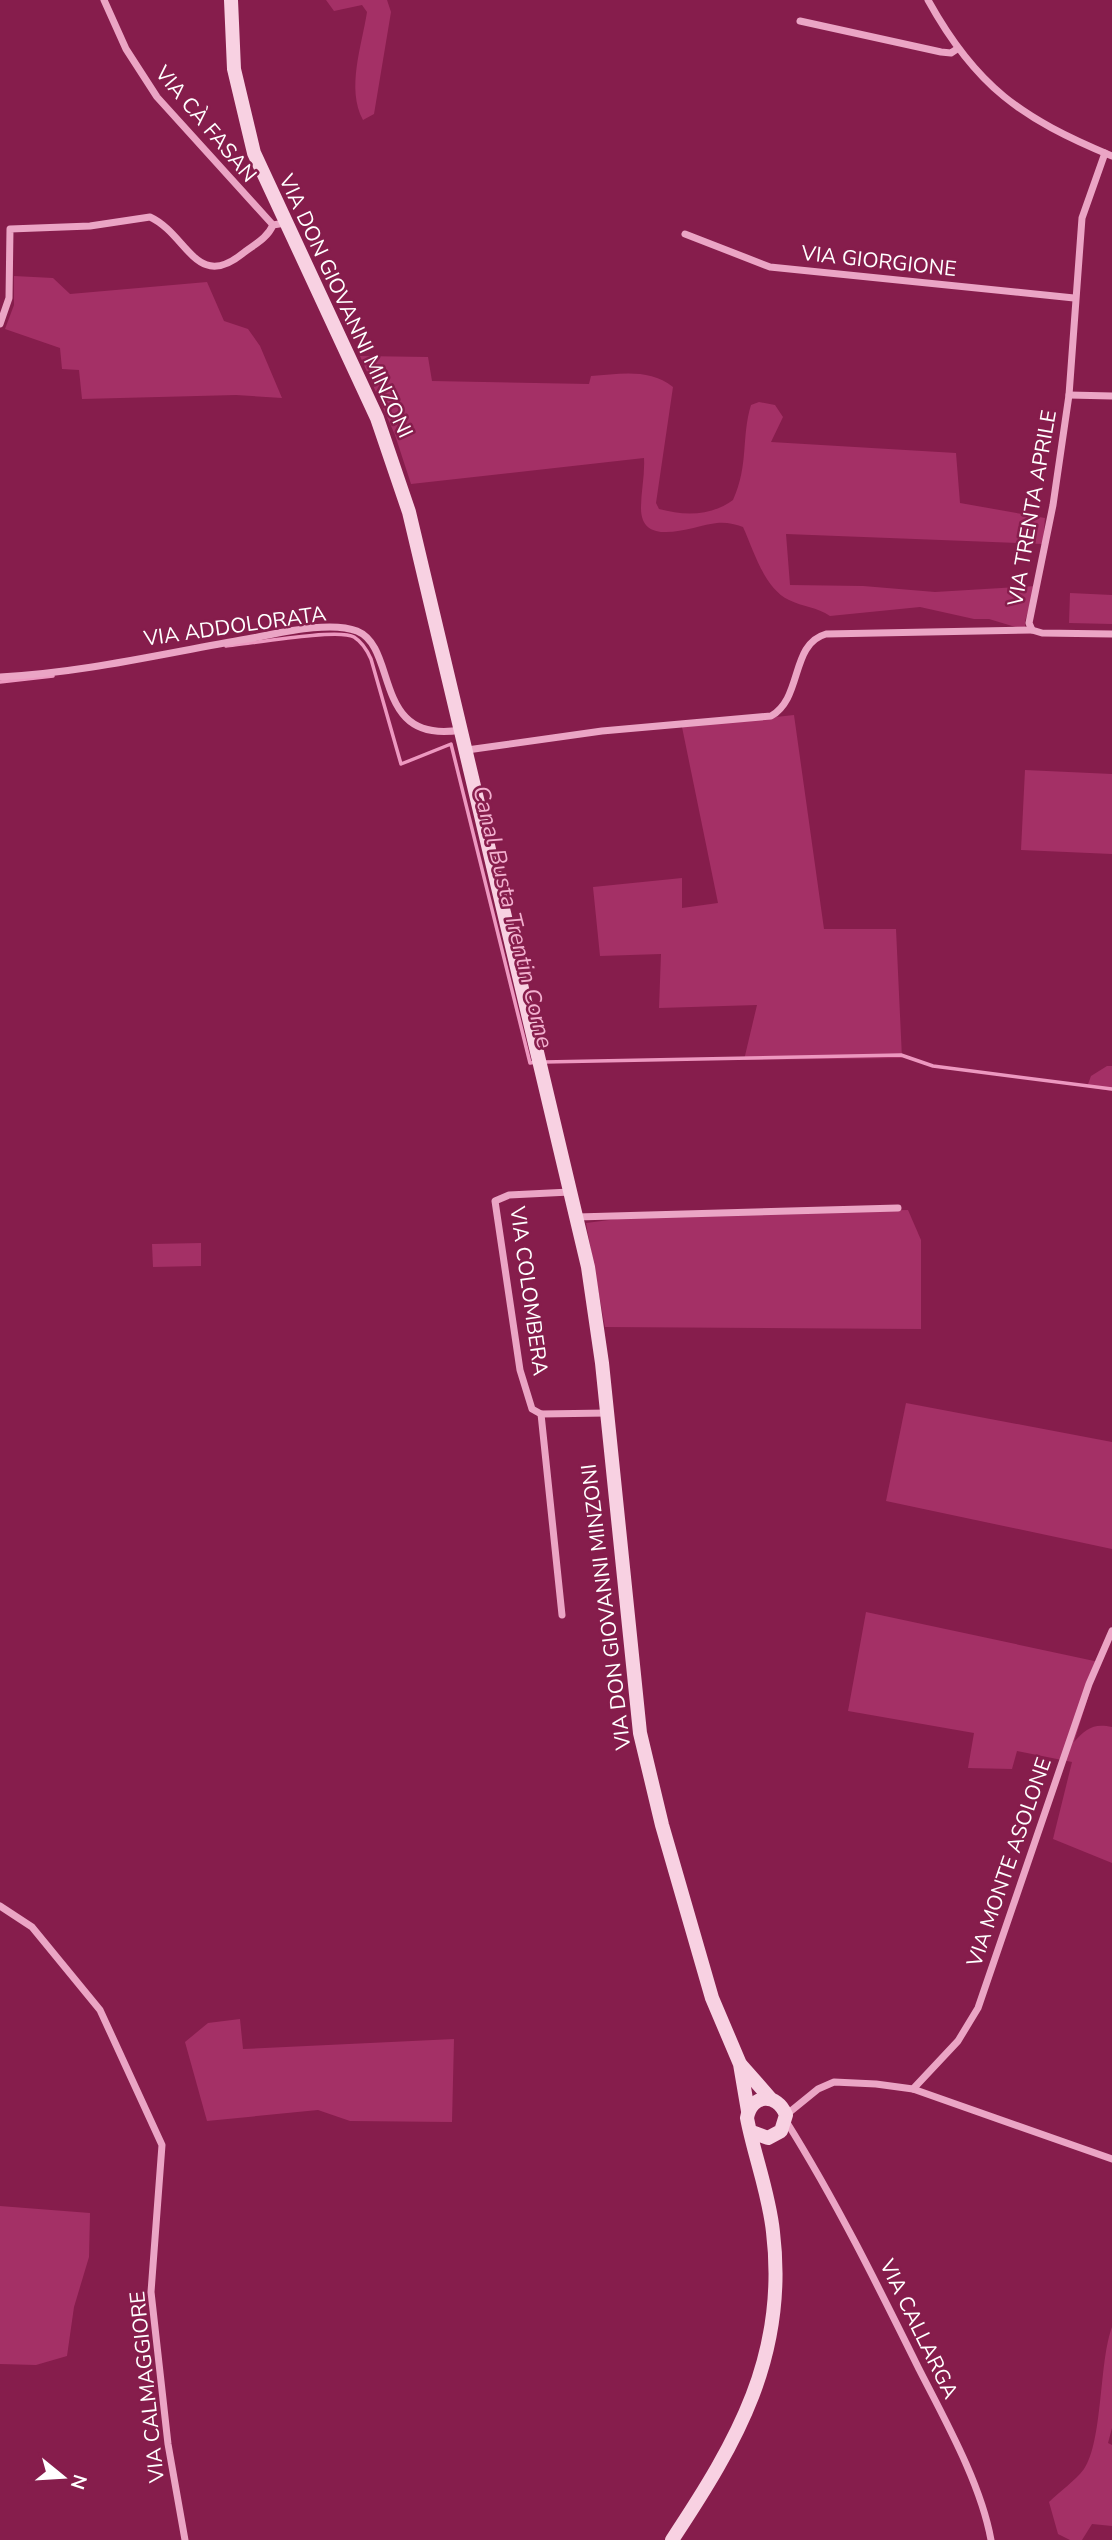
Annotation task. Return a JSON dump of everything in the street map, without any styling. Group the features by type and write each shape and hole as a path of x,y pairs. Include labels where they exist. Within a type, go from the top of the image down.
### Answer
{"street":[{"name":"VIA CÀ FASAN","path":"104,0 126,49 157,97 279,224"},
{"name":"VIA DON GIOVANNI MINZONI","path":"231,0 234,69 245,125 279,224 389,449 409,512 577,1217 596,1315 628,1638 645,1762 712,1998 740,2064"},
{"path":"928,0 957,49 991,87 1016,107 1108,154"},
{"path":"800,21 942,52 951,53 957,49"},
{"name":"VIA TRENTA APRILE","path":"1108,154 1082,218 1074,298 1075,345 1069,395 1053,505 1029,623 1032,630 1112,634"},
{"path":"0,230 90,226 150,216 199,261 215,268 226,266 265,238 279,224"},
{"path":"0,324 9,298 10,229"},
{"name":"VIA GIORGIONE","path":"685,234 770,267 1074,298"},
{"name":"VIA TRENTA APRILE","path":"1069,395 1112,396"},
{"name":"VIA ADDOLORATA","path":"0,677 63,671 289,632 341,629 358,632 373,645 388,690 411,721 435,731 462,729"},
{"path":"467,750 602,731 771,716 782,710 790,699 807,645 816,637 826,634 1032,630"},
{"name":"VIA COLOMBERA","path":"562,1615 541,1414 533,1409 520,1370 495,1201 509,1195 571,1192"},
{"path":"577,1217 898,1208"},
{"path":"541,1414 607,1413"},
{"name":"VIA MONTE ASOLONE","path":"914,2089 958,2041 978,2008 1089,1684 1112,1631"},
{"name":"VIA CALMAGGIORE","path":"0,1906 32,1927 100,2010 162,2145 151,2292 168,2444 185,2540"},
{"path":"740,2064 785,2114"},
{"path":"672,2540 733,2444 753,2398 769,2342 775,2256 769,2206 751,2142 752,2132 747,2118 740,2064"},
{"path":"760,2170 785,2114 804,2099 834,2082 914,2089 1112,2159"},
{"path":"748,2111 757,2101 770,2098"},
{"name":"VIA CALLARGA","path":"785,2114 848,2225 946,2423 979,2500 991,2540"},
{"path":"752,2132 799,2142"}],"shaded area":[{"path":"326,0 387,0 391,12 374,114 363,120 358,108 355,81 367,12 362,5 334,11"},
{"path":"14,276 53,278 70,294 207,282 224,321 248,329 260,346 282,398 236,395 82,399 79,370 62,369 60,348 5,329 14,305"},
{"path":"360,356 428,357 432,381 589,384 591,376 623,374 644,375 664,381 673,387 656,503 659,509 669,511 707,512 733,500 741,475 751,405 759,402 775,405 783,417 771,442 956,453 960,503 1045,518 1043,544 786,534 790,585 863,586 935,592 1036,586 1025,621 1025,630 989,619 974,619 920,607 830,616 789,600 766,578 743,527 720,523 670,532 649,528 643,520 641,507 644,458 411,484 395,435"},
{"path":"1070,593 1112,595 1112,624 1069,623"},
{"path":"794,715 824,929 896,929 902,1058 744,1060 757,1005 659,1008 661,954 600,956 593,887 682,878 682,908 718,903 682,727"},
{"path":"1025,770 1112,774 1112,854 1021,850"},
{"path":"1107,1066 1112,1066 1112,1091 1087,1087 1091,1076"},
{"path":"908,1210 921,1240 921,1329 605,1327 586,1223 648,1215"},
{"path":"201,1243 201,1266 153,1267 152,1244"},
{"path":"906,1403 1112,1442 1112,1549 886,1501"},
{"path":"866,1612 1099,1662 1074,1742 1090,1728 1112,1727 1112,1863 1053,1839 1072,1762 1017,1751 1012,1769 968,1768 974,1733 848,1711"},
{"path":"240,2019 243,2049 454,2039 452,2122 350,2121 318,2110 207,2121 185,2042 208,2023"},
{"path":"0,2206 90,2213 89,2257 74,2307 67,2356 36,2365 0,2364"},
{"path":"1112,2327 1112,2428 1108,2443 1112,2445 1112,2526 1092,2524 1082,2540 1070,2540 1058,2534 1049,2502 1084,2469 1090,2456 1095,2440"}],"waterway":[{"name":"Canal Busta Trentin Corne","path":"226,646 313,635 354,637 364,646 371,659 401,764 451,744 530,1063 536,1062"},
{"name":"Canal Busta Trentin Corne","path":"0,682 53,676"},
{"name":"Canal Busta Trentin Corne","path":"544,1062 901,1055 933,1066 1112,1089"}]}
